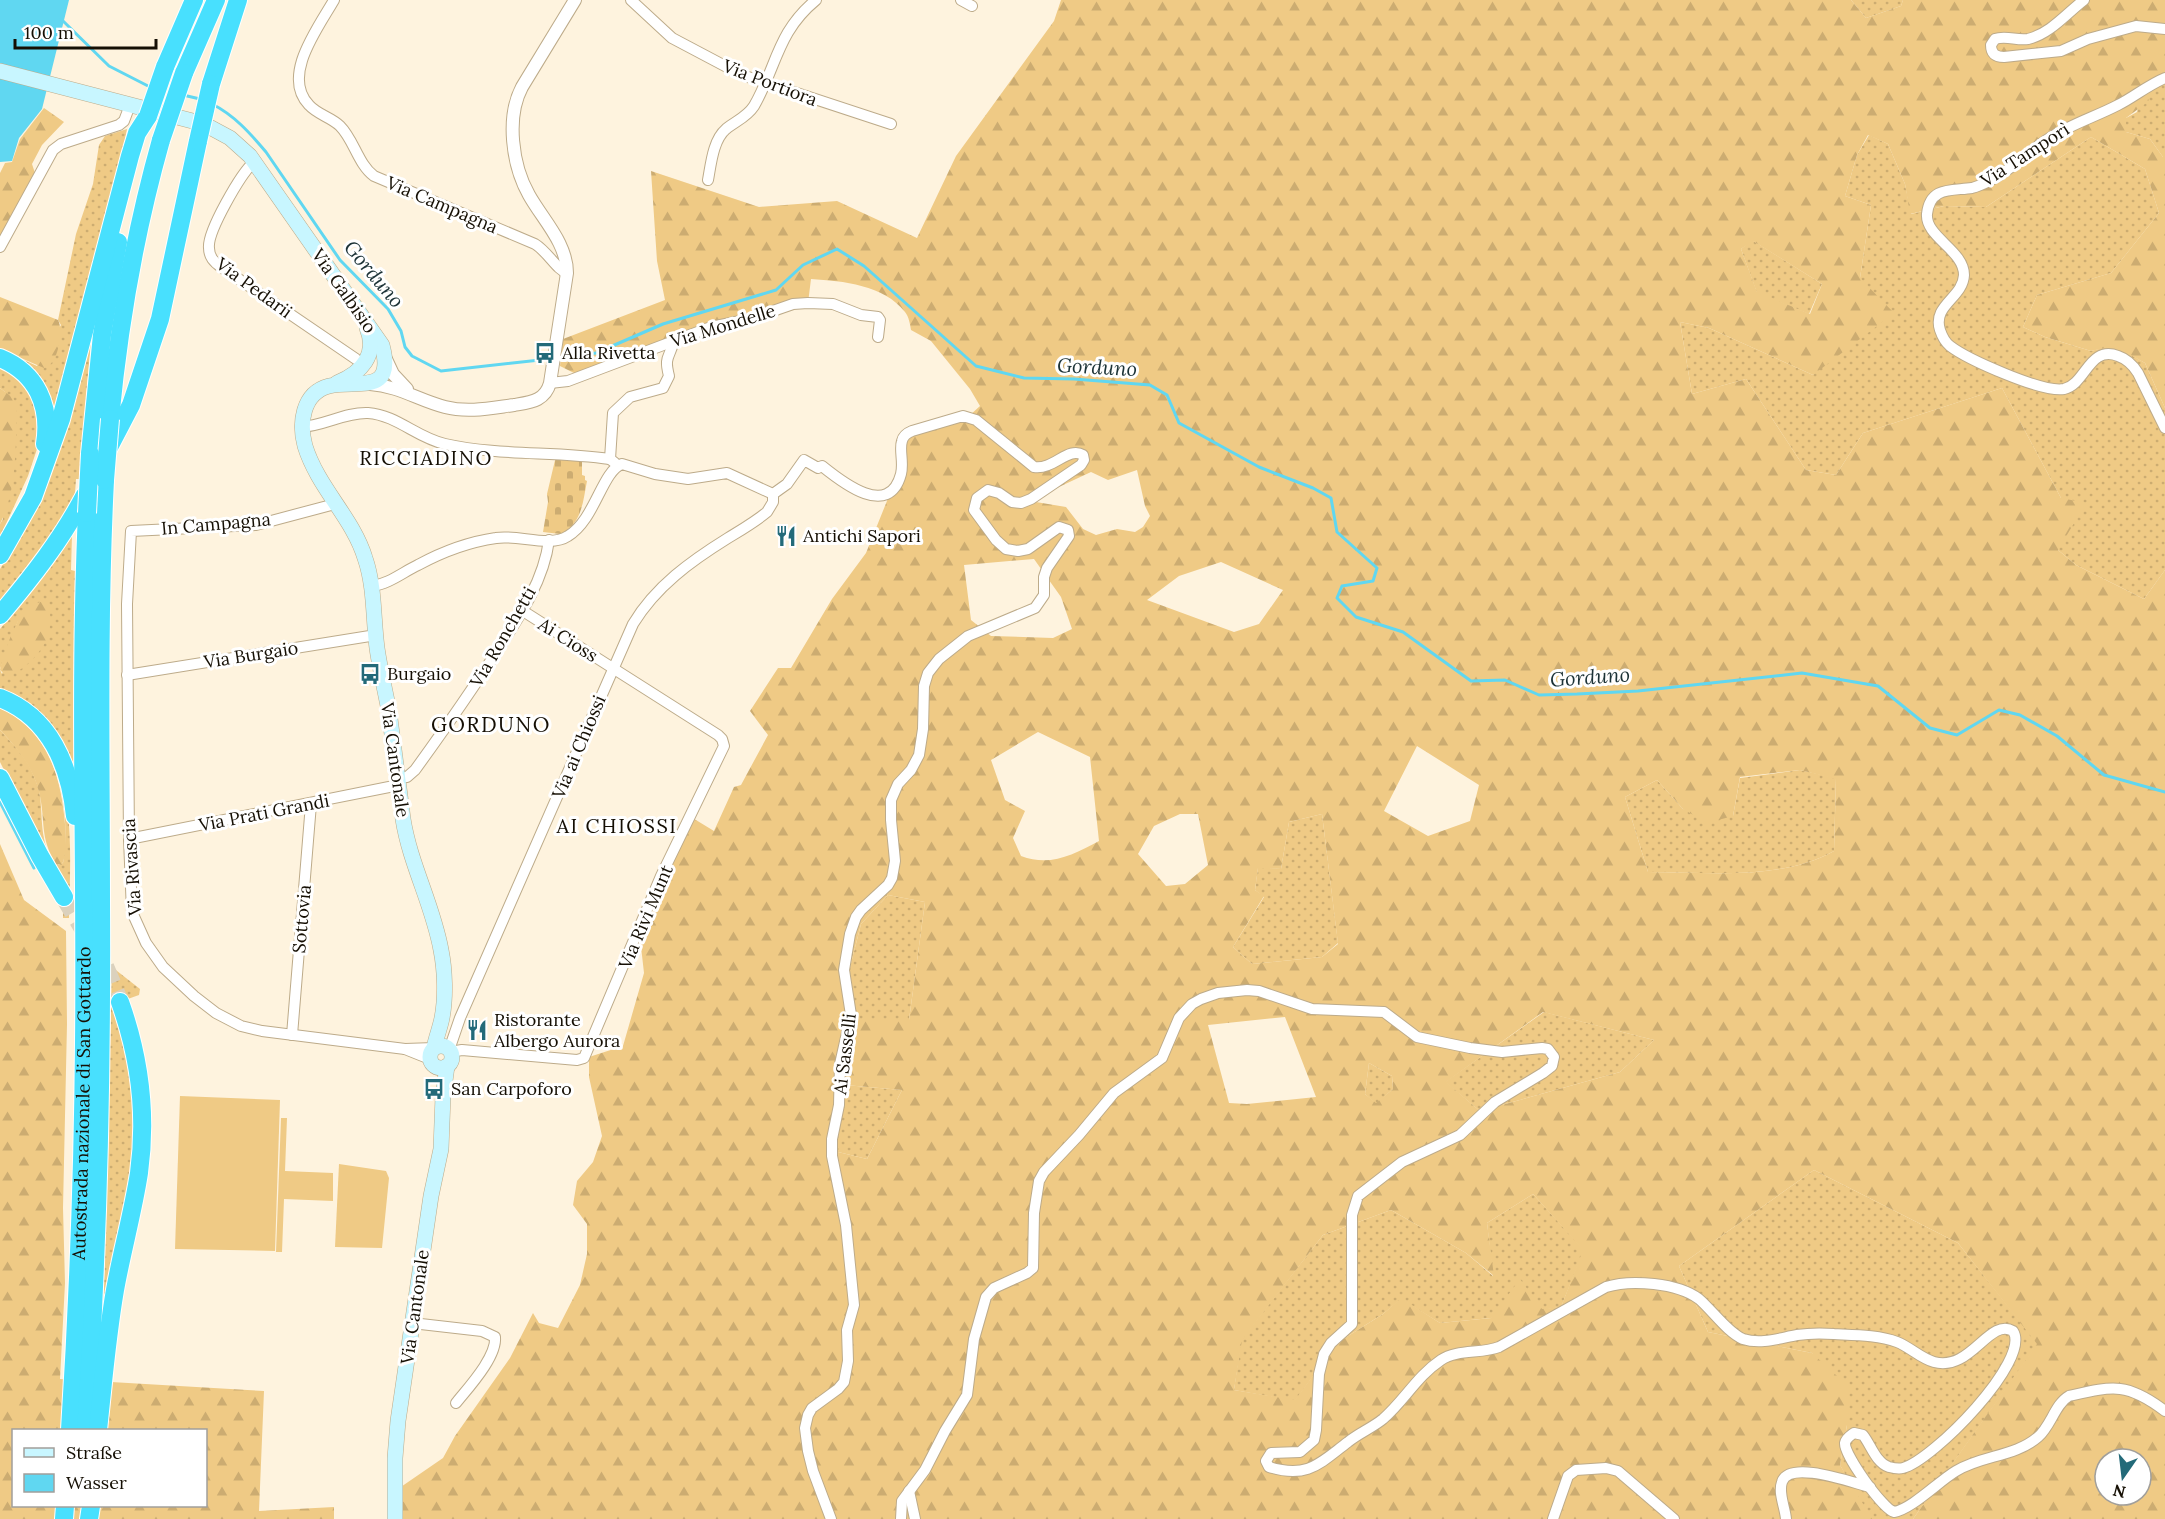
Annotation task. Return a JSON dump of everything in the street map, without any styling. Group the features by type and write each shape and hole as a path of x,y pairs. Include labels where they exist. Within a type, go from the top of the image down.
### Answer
{"highway":[{"path":"86,1429 100,1110 100,630 105,480 120,331 132,258 148,116 165,67 194,0"},
{"path":"0,555 33,497 61,419 147,136 184,73 216,0"},
{"path":"0,615 40,566 73,517 130,405 148,359 162,311 211,84 238,0"},
{"path":"84,929 84,636 90,454 98,372 111,282 126,208 147,136"},
{"path":"0,358 19,368 30,379 41,395 46,414 45,444 23,511"},
{"path":"0,698 16,705 37,721 54,743 65,765 74,807 84,929"},
{"path":"0,778 64,897"},
{"name":"Autostrada nazionale di San Gottardo","path":"70,1429 78,1277 84,1078 84,929"},
{"path":"98,1429 111,1314 136,1189 142,1143 139,1076 120,1002"}],"main road":[{"name":"Via Galbisio","path":"0,71 211,126 236,142 254,162 367,327 378,339 383,352 384,365 375,380"},
{"path":"301,427 308,403 319,391 351,377 362,368 368,358 370,346 367,327"},
{"path":"329,386 375,380"},
{"name":"Via Cantonale","path":"301,427 310,460 320,482 361,547 372,586 375,635 409,847 441,948 443,969 441,1149 431,1196 396,1449 395,1519"}],"street":[{"name":"Via Campagna","path":"333,0 300,66 299,87 310,106 341,127 366,168 374,176 535,244 547,252 560,270 567,273"},
{"path":"351,377 398,386 447,408 474,410 536,401 547,393 551,381 567,261 563,249 528,194 521,178 515,150 513,115 515,102 522,87 575,0"},
{"path":"708,180 720,135 752,110 793,22 816,0"},
{"path":"961,0 972,6"},
{"path":"2084,0 2039,35 2022,40 2001,37 1995,39 1991,45 1992,52 1996,56 2004,57 2054,52 2126,28 2143,26 2165,29"},
{"name":"Via Portiora","path":"634,3 662,31 685,46 748,78 891,124"},
{"name":"Via Tamporì","path":"2165,78 2116,106 2060,132 1999,176 1976,187 1939,193 1931,203 1927,219 1932,230 1958,259 1964,274 1960,288 1943,307 1939,318 1941,333 1948,345 1969,357 2022,380 2059,389 2071,385 2099,356 2109,354 2120,357 2129,362 2138,373 2165,428"},
{"path":"0,247 53,150 61,144 119,125 124,120 130,105"},
{"name":"Via Pedarii","path":"254,162 240,179 213,230 208,245 210,256 221,267 356,359"},
{"name":"Via Mondelle","path":"551,381 568,381 711,327 750,319 793,304 833,304 861,315 878,317 880,320 878,337"},
{"path":"367,327 375,347 377,369 375,380"},
{"path":"372,586 384,584 431,558 465,545 497,537 563,539 575,531 596,504 614,462 613,413 630,397 663,388 669,375 666,359 674,341"},
{"path":"383,352 398,386"},
{"path":"301,427 356,413 377,414 392,418 444,444 499,452 568,453 631,465 655,474 688,479 727,473 773,494"},
{"name":"Ai Sasselli","path":"831,1519 813,1471 805,1428 810,1410 842,1386 846,1377 849,1356 847,1330 854,1299 846,1230 832,1156 832,1139 839,1105 840,1064 851,1015 844,980 850,934 856,916 888,885 892,878 895,861 891,800 898,784 911,770 919,755 925,680 932,666 968,636 1035,608 1044,595 1044,576 1047,568 1069,536 1068,530 1059,527 1028,549 1011,551 1001,545 975,513 975,502 981,494 988,490 999,493 1012,502 1026,501 1081,465 1084,458 1082,454 1073,453 1046,467 1034,467 976,420 963,416 907,434 902,441 903,464 899,480 888,494 874,497"},
{"name":"Via ai Chiossi","path":"441,1057 633,624 651,599 682,569 764,515 773,501 773,494 787,484 804,460 818,468 822,466 853,488 874,497"},
{"name":"In Campagna","path":"132,531 256,525 335,504"},
{"name":"Via Rivascia","path":"132,531 127,604 131,904 134,920 146,943 163,967 194,996 224,1018 247,1028 405,1049 441,1057"},
{"name":"Via Ronchetti","path":"398,782 415,770 470,694 523,611 546,559 549,540"},
{"name":"Ai Cioss","path":"523,611 613,668"},
{"name":"Via Burgaio","path":"127,675 375,635"},
{"name":"Via Rivi Munt","path":"441,1057 462,1050 577,1060 584,1058 661,876 723,750 724,743 717,735 613,668"},
{"name":"Via Prati Grandi","path":"129,839 311,804 398,782"},
{"name":"Sottovia","path":"292,1035 311,804"},
{"path":"901,1519 900,1504 925,1470 967,1395 974,1339 986,1297 994,1288 1033,1268 1034,1213 1039,1181 1044,1172 1114,1093 1162,1058 1179,1018 1192,1005 1218,993 1247,990 1269,994 1312,1009 1384,1012 1417,1037 1502,1052 1542,1048 1548,1049 1554,1057 1552,1066 1544,1073 1495,1102 1460,1135 1402,1162 1358,1196 1352,1215 1352,1324 1330,1343 1324,1354 1319,1374 1314,1440 1300,1452 1271,1453 1266,1461 1269,1467 1297,1470 1313,1468 1324,1462 1347,1442 1383,1419 1421,1375 1441,1360 1453,1355 1489,1351 1499,1347 1606,1287 1623,1283 1648,1284 1683,1291 1698,1299 1740,1337 1756,1341 1811,1333 1856,1336 1893,1341 1933,1362 1947,1363 1966,1356 1997,1329 2006,1328 2013,1331 2016,1339 2015,1348 1990,1392 1972,1415 1915,1462 1903,1468 1886,1466 1879,1460 1863,1435 1854,1433 1847,1437 1846,1451 1885,1507 1894,1512 1899,1511 1957,1470 2017,1450 2029,1443 2046,1428 2068,1396 2122,1388 2136,1392 2165,1411"},
{"path":"442,1019 460,1018"},
{"path":"412,1323 482,1331 495,1337 495,1346 488,1361 456,1403"},
{"path":"1553,1519 1568,1476 1572,1472 1606,1468 1626,1476 1674,1519"},
{"path":"1786,1519 1781,1488 1788,1473 1799,1471 1815,1473 1870,1487"},
{"path":"909,1491 915,1519"}],"green space":[{"path":"1061,0 1851,0 1866,18 1901,6 1903,0 2165,0 2165,75 2143,85 2149,101 2126,118 2126,132 2150,139 2165,157 2165,408 2145,363 2114,346 2091,351 2045,337 2023,327 2037,295 2111,273 2159,213 2145,169 2091,137 1986,207 1944,206 1910,214 1905,184 1888,144 1868,135 1857,155 1845,196 1871,205 1860,278 1894,313 1813,375 1709,328 1680,322 1692,394 1746,379 1806,470 1836,475 1863,433 2002,388 2061,498 2086,503 2058,550 2076,565 2144,599 2165,570 2165,1519 1913,1519 2037,1344 1958,1243 1814,1170 1679,1266 1708,1332 1812,1353 1848,1386 1847,1425 1840,1465 1872,1519 395,1519 395,1491 443,1458 455,1436 510,1358 533,1313 539,1323 558,1328 580,1285 587,1254 587,1224 573,1205 577,1181 593,1162 602,1136 589,1077 589,1057 623,1046 644,973 639,929 691,817 714,831 734,787 741,785 768,735 750,711 778,668 791,668 832,599 866,553 891,491 897,483 902,438 969,416 980,406 970,389 931,341 911,330 906,314 896,303 874,290 849,283 811,279 808,303 797,303 576,374 560,366 563,339 665,300 657,261 651,171 759,207 837,201 917,238 956,156 1054,21","holes":["1753,241 1822,284 1810,314 1757,292 1741,249","1137,470 1145,506 1150,516 1143,527 1135,532 1117,529 1096,535 1083,529 1066,507 1036,502 1046,493 1091,472 1108,480","1034,559 1061,597 1072,629 1053,638 991,636 971,620 964,565","1221,562 1283,590 1259,624 1234,632 1147,600 1179,576","1038,732 1090,757 1099,841 1071,855 1052,860 1021,856 1013,838 1025,811 1005,800 991,760","1417,746 1479,785 1470,821 1428,836 1384,811","1800,770 1836,779 1834,851 1813,861 1767,871 1648,872 1625,797 1657,780 1683,809 1707,823 1733,816 1740,777","1180,814 1198,814 1208,865 1185,884 1166,886 1138,854 1154,826","1322,814 1338,944 1322,957 1252,964 1233,947 1264,896 1255,890 1258,868 1281,869 1289,822","888,895 925,902 909,1020 858,1020 848,975 861,924","1543,1012 1654,1040 1620,1072 1480,1111 1446,1082","1285,1017 1316,1097 1247,1104 1229,1103 1208,1025","1369,1063 1392,1076 1393,1089 1376,1103 1365,1094","845,1085 902,1090 867,1159 834,1151","1533,1194 1583,1250 1561,1307 1542,1309 1520,1279 1491,1318 1440,1323 1401,1298 1383,1314 1337,1343 1295,1400 1234,1390 1242,1340 1323,1235 1391,1210 1466,1253 1494,1276 1487,1223"]},
{"path":"1851,0 1903,0 1901,6 1866,18"},
{"path":"2165,75 2165,157 2163,157 2150,139 2126,132 2126,118 2137,112 2143,85"},
{"path":"44,108 64,122 42,145 32,164 35,173 0,242 0,173 5,163 12,162 20,139"},
{"path":"127,129 53,418 0,349 37,366 61,325 58,320 76,234 93,184 99,145 105,136"},
{"path":"1869,135 1888,144 1905,184 1911,214 1944,206 1986,207 2091,137 2145,169 2159,213 2111,273 2037,295 2023,327 2045,337 2091,351 2114,345 2145,363 2165,408 2165,570 2144,599 2076,565 2058,550 2061,498 2002,388 1863,433 1836,475 1806,470 1746,379 1692,394 1680,322 1709,328 1813,375 1860,278 1871,205 1845,196 1857,155"},
{"path":"1752,240 1822,284 1809,314 1757,293 1741,249"},
{"path":"0,297 58,320 60,339 56,354 49,366 44,368 0,349"},
{"path":"93,319 79,479 76,479 74,508 0,610 0,569 8,556"},
{"path":"0,365 12,370 36,401 39,443 28,476 0,537 0,524 3,519 5,392 0,388"},
{"path":"0,388 13,398 17,406 13,481 0,524"},
{"path":"556,456 582,459 582,475 587,481 577,519 573,525 560,534 543,532 548,502 547,494"},
{"path":"72,535 71,570 75,571 74,780 68,761 0,694 0,670 2,674 18,621 0,669 0,629 32,591"},
{"path":"43,601 48,602 50,623 49,632 41,649 20,670 6,673 0,670 15,627 26,611"},
{"path":"0,705 27,720 46,742 58,768 66,797 69,828 69,918 63,918 64,881 43,848 0,762 0,730 23,756 33,774 40,793 45,843 53,859 59,865 63,863 65,824 59,782 53,762 32,728 17,716 0,708"},
{"path":"0,708 16,717 29,729 49,756 60,788 63,806 66,839 62,865 56,864 47,845 41,802 33,774 19,751 0,730"},
{"path":"1800,770 1836,778 1834,851 1813,861 1767,871 1648,872 1625,797 1657,780 1683,809 1733,816 1740,778"},
{"path":"1322,814 1338,943 1322,957 1252,964 1233,947 1264,897 1255,890 1258,867 1281,869 1289,822"},
{"path":"0,844 24,900 66,931 67,1024 63,1208 65,1283 60,1379 264,1391 259,1511 334,1507 334,1519 0,1519"},
{"path":"888,895 925,902 909,1020 858,1020 848,975 861,924"},
{"path":"112,967 140,989 139,995 111,1005"},
{"path":"111,1007 121,1015 139,1133 103,1320"},
{"path":"1544,1012 1654,1040 1620,1072 1480,1111 1445,1082"},
{"path":"1369,1063 1392,1076 1393,1089 1376,1104 1365,1094"},
{"path":"845,1085 902,1090 867,1159 834,1151"},
{"path":"180,1096 280,1100 275,1251 175,1249"},
{"path":"281,1118 287,1118 285,1171 333,1173 333,1201 284,1199 282,1252 276,1252"},
{"path":"339,1164 386,1171 389,1178 382,1248 335,1247"},
{"path":"1814,1170 1958,1243 2038,1344 1913,1519 1870,1519 1840,1465 1847,1425 1812,1353 1708,1332 1679,1266"},
{"path":"1533,1194 1584,1250 1561,1307 1440,1323 1401,1299 1383,1314 1337,1343 1295,1401 1234,1390 1241,1340 1323,1235 1391,1210 1466,1253 1493,1276 1487,1223"}],"water":[{"path":"0,0 69,0 42,109 19,138 12,161 0,162"}],"waterway":[{"name":"Gorduno","path":"61,19 109,66 150,87"},
{"name":"Gorduno","path":"183,95 200,99"},
{"name":"Gorduno","path":"212,104 235,119 266,152 340,260 388,309 401,331 405,347 412,356 441,371 549,359"},
{"name":"Gorduno","path":"559,358 596,353 663,324 776,290 803,265 837,249 864,266 976,366 1024,378 1150,385 1167,395 1179,423 1259,467 1313,488 1331,498 1337,532 1377,568 1373,581 1342,586 1337,598 1356,617 1403,632 1471,681 1505,680 1539,695 1638,691 1802,673 1878,686 1930,728 1957,735 1999,710 2020,715 2057,736 2104,775 2165,792"},
{"path":"0,802 34,868"}],"tunnel":[{"path":"64,897 104,964 120,1002"}],"place":[{"name":"Alla Rivetta","path":"545,353"},
{"name":"Antichi Sapori","path":"786,536"},
{"name":"Burgaio","path":"370,674"},
{"name":"Ristorante Albergo Aurora","path":"477,1030"},
{"name":"San Carpoforo","path":"434,1089"}],"district":[{"name":"RICCIADINO","path":"426,458"},
{"name":"GORDUNO","path":"491,725"},
{"name":"AI CHIOSSI","path":"617,826"}]}
